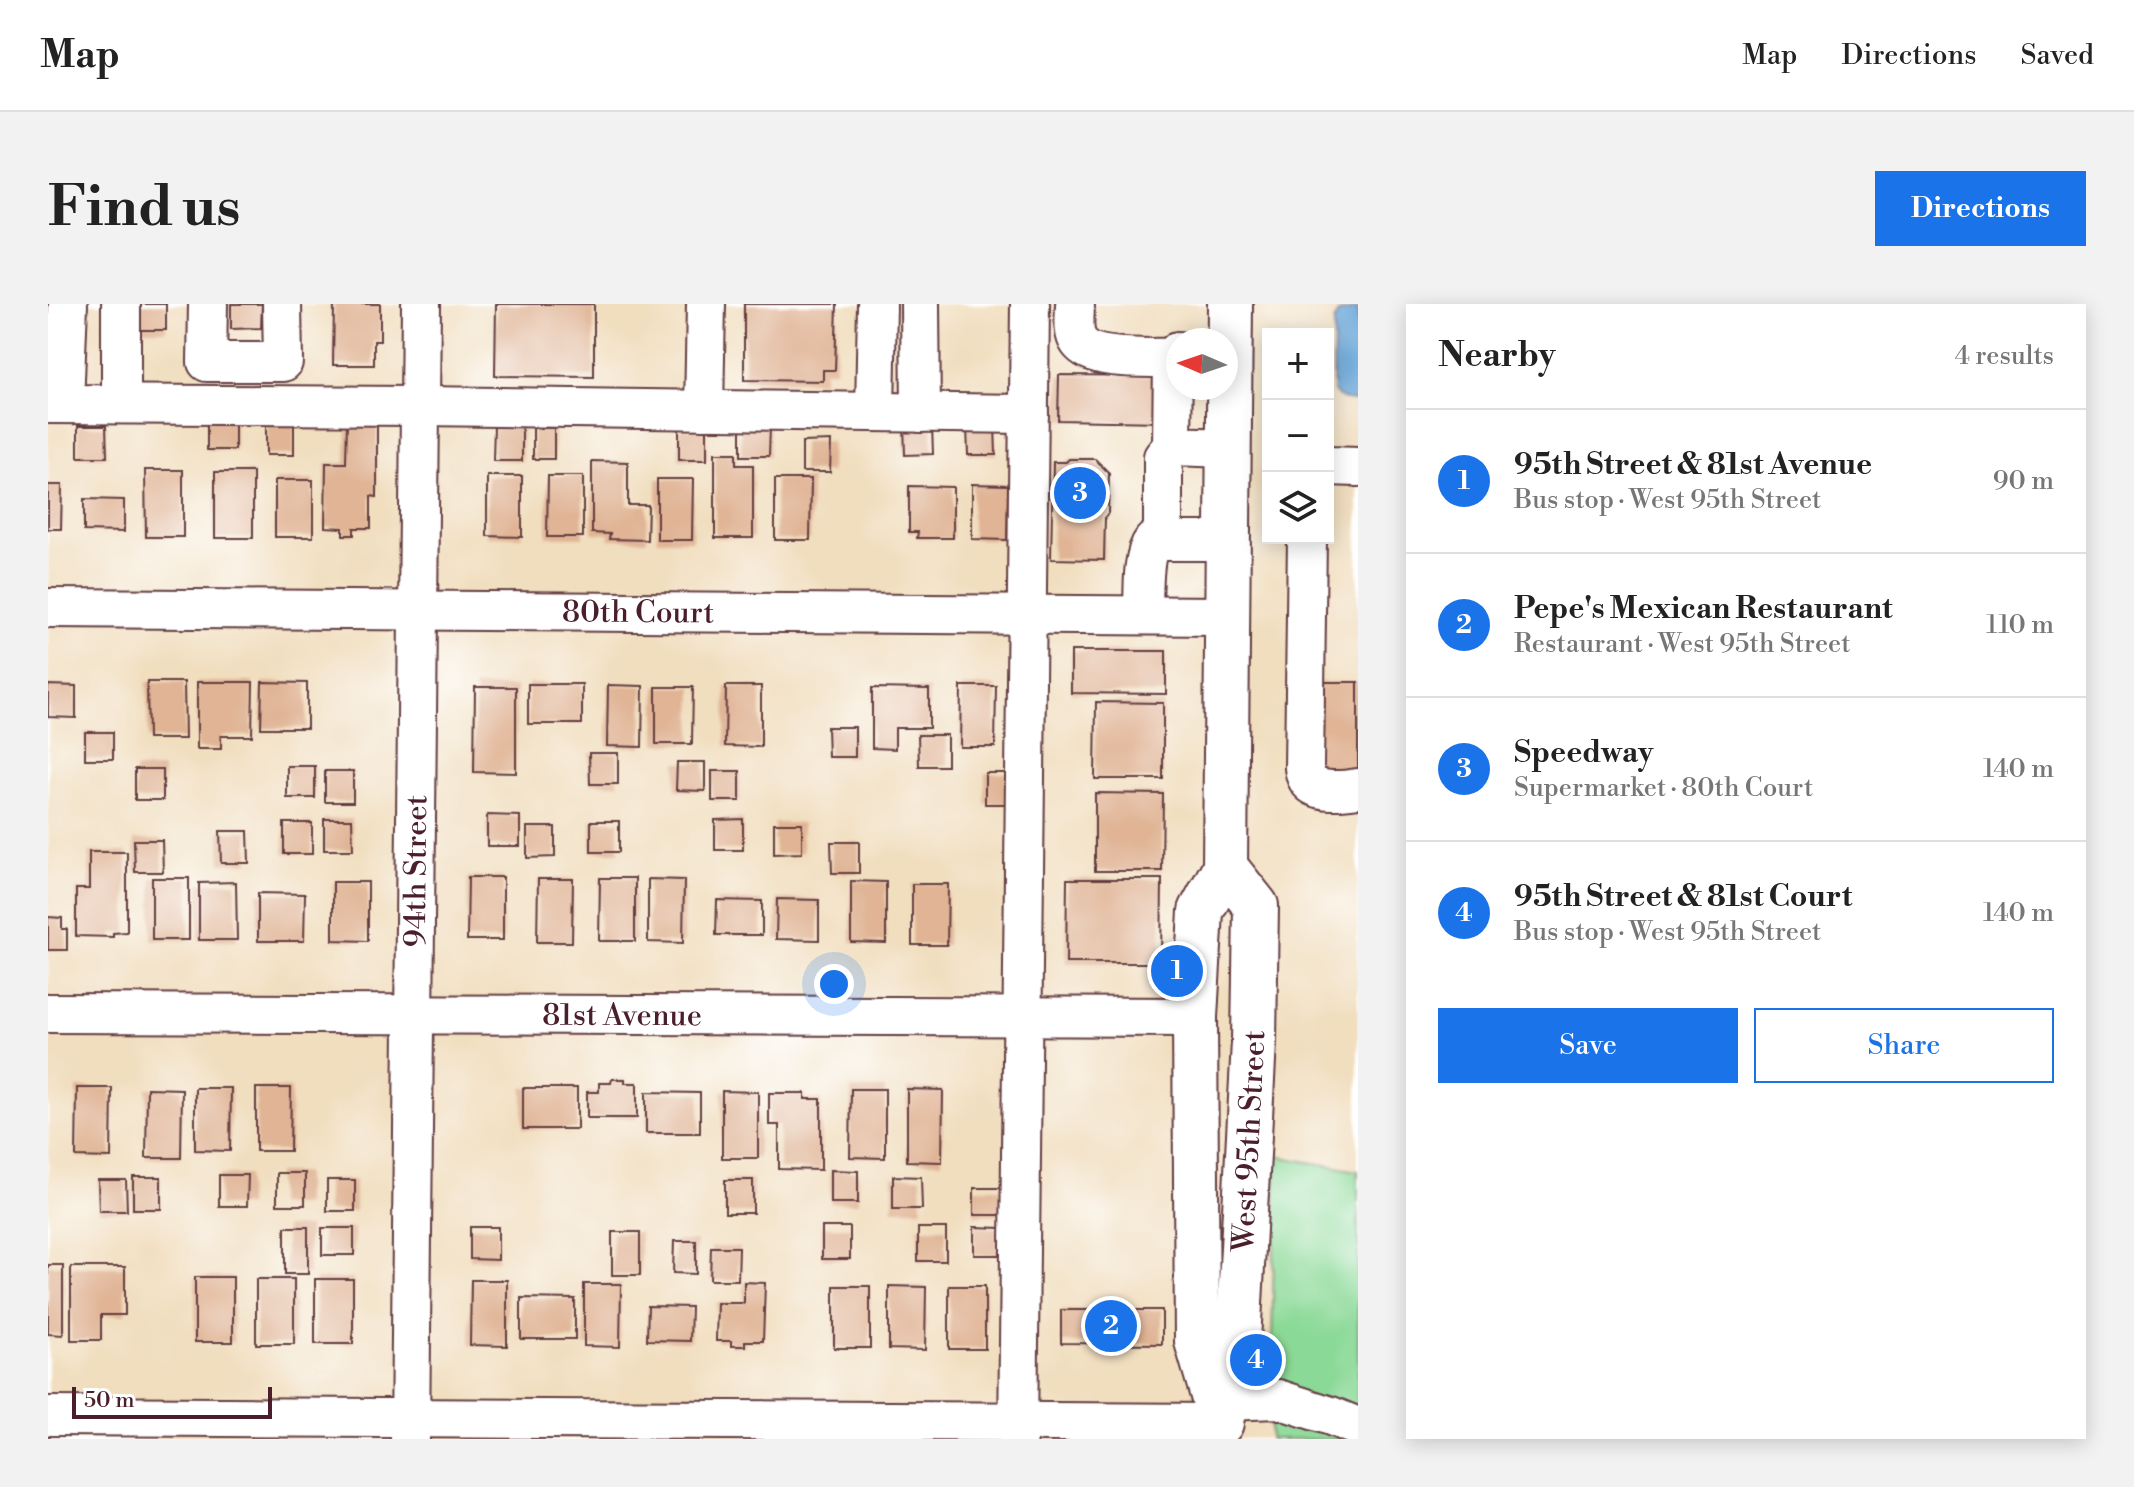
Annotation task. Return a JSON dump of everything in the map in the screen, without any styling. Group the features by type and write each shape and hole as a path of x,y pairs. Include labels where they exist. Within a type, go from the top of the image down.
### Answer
{"main road":[{"name":"West 95th Street","path":"1229,328 1230,304"},
{"name":"West 95th Street","path":"1222,1421 1197,1341 1195,1017 1201,911 1225,867 1228,400"},
{"name":"West 95th Street","path":"1222,1421 1238,1341 1254,1042 1256,906 1225,867"}],"street":[{"path":"68,304 56,404 1029,414"},
{"path":"121,304 121,404"},
{"path":"208,319 225,346 268,342 269,304"},
{"path":"208,319 207,362 283,362 282,304"},
{"name":"94th Street","path":"410,1428 421,304"},
{"path":"704,410 706,304"},
{"path":"875,412 877,304"},
{"path":"920,304 921,413"},
{"path":"1018,1430 1030,304"},
{"path":"1075,304 1075,328 1078,340 1086,350 1099,355 1166,354"},
{"path":"1163,541 1163,457 1172,446 1174,400"},
{"path":"1172,446 1228,448"},
{"path":"1334,466 1358,467"},
{"path":"1143,615 1148,547 1153,541 1227,541"},
{"path":"1307,544 1304,768 1308,780 1322,789 1358,788"},
{"name":"80th Court","path":"48,608 1227,616"},
{"name":"81st Avenue","path":"48,1013 1195,1017"},
{"path":"48,1416 410,1428 1098,1430 1222,1421 1278,1399 1358,1427"}],"green space":[{"path":"1276,1156 1358,1171 1358,1439 1270,1439"}],"water":[{"path":"1358,309 1358,401 1341,398 1334,392 1334,322 1338,313"}],"building":[{"path":"136,304 166,304 166,330 136,330"},
{"path":"231,304 262,304 261,328 231,329"},
{"path":"334,304 380,304 380,341 374,341 374,365 333,365"},
{"path":"496,304 594,304 594,377 495,376"},
{"path":"744,304 837,304 835,370 823,370 823,381 744,380"},
{"path":"1059,375 1163,376 1162,422 1058,420"},
{"path":"207,419 235,419 235,450 207,450"},
{"path":"347,421 377,421 377,497 371,496 371,528 354,528 354,535 343,535 343,528 325,527 326,463 346,463"},
{"path":"266,423 294,423 294,455 266,455"},
{"path":"904,424 932,424 933,454 905,455"},
{"path":"494,425 522,425 522,461 493,461"},
{"path":"967,425 995,425 996,455 968,455"},
{"path":"78,426 106,426 107,457 78,457"},
{"path":"741,426 770,426 769,456 741,456"},
{"path":"533,428 554,428 554,459 533,459"},
{"path":"679,429 707,429 707,460 679,460"},
{"path":"831,441 830,472 802,472 802,442"},
{"path":"715,453 736,453 736,465 753,465 753,538 715,538"},
{"path":"1095,459 1109,473 1104,560 1051,559 1053,462"},
{"path":"592,461 628,462 628,505 648,505 647,540 609,539 610,534 592,533"},
{"path":"145,470 183,470 183,537 146,537"},
{"path":"215,472 253,472 253,538 215,538"},
{"path":"487,476 522,476 522,537 487,536"},
{"path":"548,476 583,476 583,537 547,537"},
{"path":"657,479 693,479 692,540 657,540"},
{"path":"775,479 811,479 810,540 775,540"},
{"path":"275,480 313,480 313,537 275,537"},
{"path":"972,484 1008,485 1007,540 972,539"},
{"path":"48,485 62,485 61,529 48,529"},
{"path":"909,486 953,487 953,538 917,538 918,532 909,532"},
{"path":"84,499 124,500 124,532 84,531"},
{"path":"1071,651 1166,651 1166,694 1071,693"},
{"path":"147,682 184,682 185,739 148,739"},
{"path":"197,682 253,682 252,736 221,736 221,749 197,749"},
{"path":"262,682 307,683 307,728 261,728"},
{"path":"1318,682 1358,682 1358,775 1317,775"},
{"path":"528,684 582,684 582,724 528,724"},
{"path":"48,685 76,686 76,718 48,717"},
{"path":"608,685 643,686 642,747 607,746"},
{"path":"726,686 761,686 761,747 725,746"},
{"path":"961,686 996,686 995,747 960,747"},
{"path":"475,687 516,687 516,773 474,772"},
{"path":"656,687 693,687 692,744 656,744"},
{"path":"872,688 929,689 929,728 895,728 895,749 872,748"},
{"path":"1096,702 1163,703 1163,779 1095,779"},
{"path":"827,727 855,727 855,757 828,757"},
{"path":"85,732 113,732 113,759 85,759"},
{"path":"918,735 947,735 947,766 919,766"},
{"path":"589,753 618,753 618,784 590,784"},
{"path":"677,762 705,762 705,791 676,790"},
{"path":"287,766 315,766 315,798 287,798"},
{"path":"135,769 163,769 163,800 135,800"},
{"path":"325,771 353,771 353,802 325,802"},
{"path":"712,771 740,771 740,801 712,801"},
{"path":"985,773 1013,773 1013,804 985,804"},
{"path":"1095,793 1163,794 1162,871 1095,871"},
{"path":"487,815 520,816 520,846 487,846"},
{"path":"324,819 352,819 353,850 324,850"},
{"path":"743,819 743,850 715,850 715,820"},
{"path":"591,821 619,821 619,852 591,852"},
{"path":"284,823 312,823 312,854 284,854"},
{"path":"774,823 802,823 802,853 774,854"},
{"path":"527,827 555,827 555,857 527,858"},
{"path":"220,831 248,831 249,863 221,863"},
{"path":"134,840 162,840 163,872 135,872"},
{"path":"831,842 859,842 859,873 832,873"},
{"path":"89,852 127,852 127,932 113,933 113,937 76,936 76,889 89,889"},
{"path":"468,877 503,877 503,940 467,940"},
{"path":"152,878 189,878 189,940 152,940"},
{"path":"600,878 635,878 635,941 599,941"},
{"path":"538,879 573,879 572,942 537,942"},
{"path":"648,879 684,880 683,943 648,942"},
{"path":"1067,879 1162,879 1161,963 1066,963"},
{"path":"851,881 886,882 886,943 851,942"},
{"path":"236,882 237,940 199,940 199,883"},
{"path":"333,882 368,882 368,941 333,940"},
{"path":"912,884 948,884 947,945 912,945"},
{"path":"258,893 305,894 304,941 258,941"},
{"path":"777,899 819,900 819,940 776,939"},
{"path":"717,900 762,901 762,935 716,935"},
{"path":"48,917 62,918 62,929 67,929 67,950 48,950"},
{"path":"612,1079 637,1083 637,1118 587,1118 587,1092 599,1092 599,1083 611,1083"},
{"path":"77,1088 112,1088 111,1158 76,1157"},
{"path":"147,1088 182,1089 181,1158 146,1158"},
{"path":"195,1088 231,1088 230,1151 195,1150"},
{"path":"256,1088 291,1088 290,1151 256,1151"},
{"path":"523,1088 577,1088 577,1129 523,1129"},
{"path":"851,1089 885,1089 885,1158 850,1157"},
{"path":"907,1089 943,1090 942,1162 907,1161"},
{"path":"722,1091 758,1092 758,1158 722,1158"},
{"path":"646,1092 700,1093 700,1133 646,1133"},
{"path":"769,1093 805,1093 805,1099 821,1099 821,1170 779,1169 779,1125 769,1125"},
{"path":"830,1170 858,1171 858,1203 830,1203"},
{"path":"277,1173 305,1173 305,1205 277,1205"},
{"path":"219,1175 248,1175 247,1206 219,1206"},
{"path":"893,1176 921,1177 922,1209 893,1209"},
{"path":"133,1177 161,1177 161,1209 133,1209"},
{"path":"98,1180 126,1180 127,1211 99,1211"},
{"path":"327,1180 355,1180 355,1211 327,1211"},
{"path":"725,1180 753,1180 753,1213 725,1213"},
{"path":"974,1188 1002,1188 1002,1215 974,1215"},
{"path":"285,1227 308,1227 308,1274 285,1274"},
{"path":"470,1227 498,1227 498,1260 470,1259"},
{"path":"822,1227 850,1227 850,1259 822,1259"},
{"path":"974,1227 1002,1228 1002,1255 974,1255"},
{"path":"322,1228 354,1228 354,1255 322,1255"},
{"path":"918,1228 946,1228 946,1261 918,1261"},
{"path":"612,1232 640,1232 640,1275 612,1275"},
{"path":"674,1241 696,1241 696,1274 673,1273"},
{"path":"711,1247 739,1247 738,1280 710,1280"},
{"path":"48,1265 63,1265 63,1335 48,1334"},
{"path":"71,1267 125,1267 125,1315 101,1315 101,1340 71,1340"},
{"path":"195,1277 233,1277 233,1342 195,1342"},
{"path":"256,1279 294,1279 294,1344 256,1344"},
{"path":"315,1279 353,1279 353,1344 315,1344"},
{"path":"471,1280 507,1280 507,1346 470,1345"},
{"path":"744,1282 765,1283 763,1341 745,1341 745,1346 731,1346 731,1341 716,1341 717,1303 744,1303"},
{"path":"584,1284 621,1284 620,1347 584,1346"},
{"path":"834,1286 870,1286 870,1348 834,1348"},
{"path":"889,1286 926,1287 925,1350 889,1349"},
{"path":"949,1286 985,1286 985,1349 949,1349"},
{"path":"521,1298 575,1299 575,1339 521,1339"},
{"path":"648,1306 691,1307 690,1341 647,1340"},
{"path":"1061,1310 1162,1310 1162,1344 1061,1343"}],"place":[{"name":"Speedway","path":"1080,493"},
{"name":"95th Street & 81st Avenue","path":"1177,971"},
{"name":"Pepe's Mexican Restaurant","path":"1111,1326"},
{"name":"95th Street & 81st Court","path":"1256,1360"}]}
